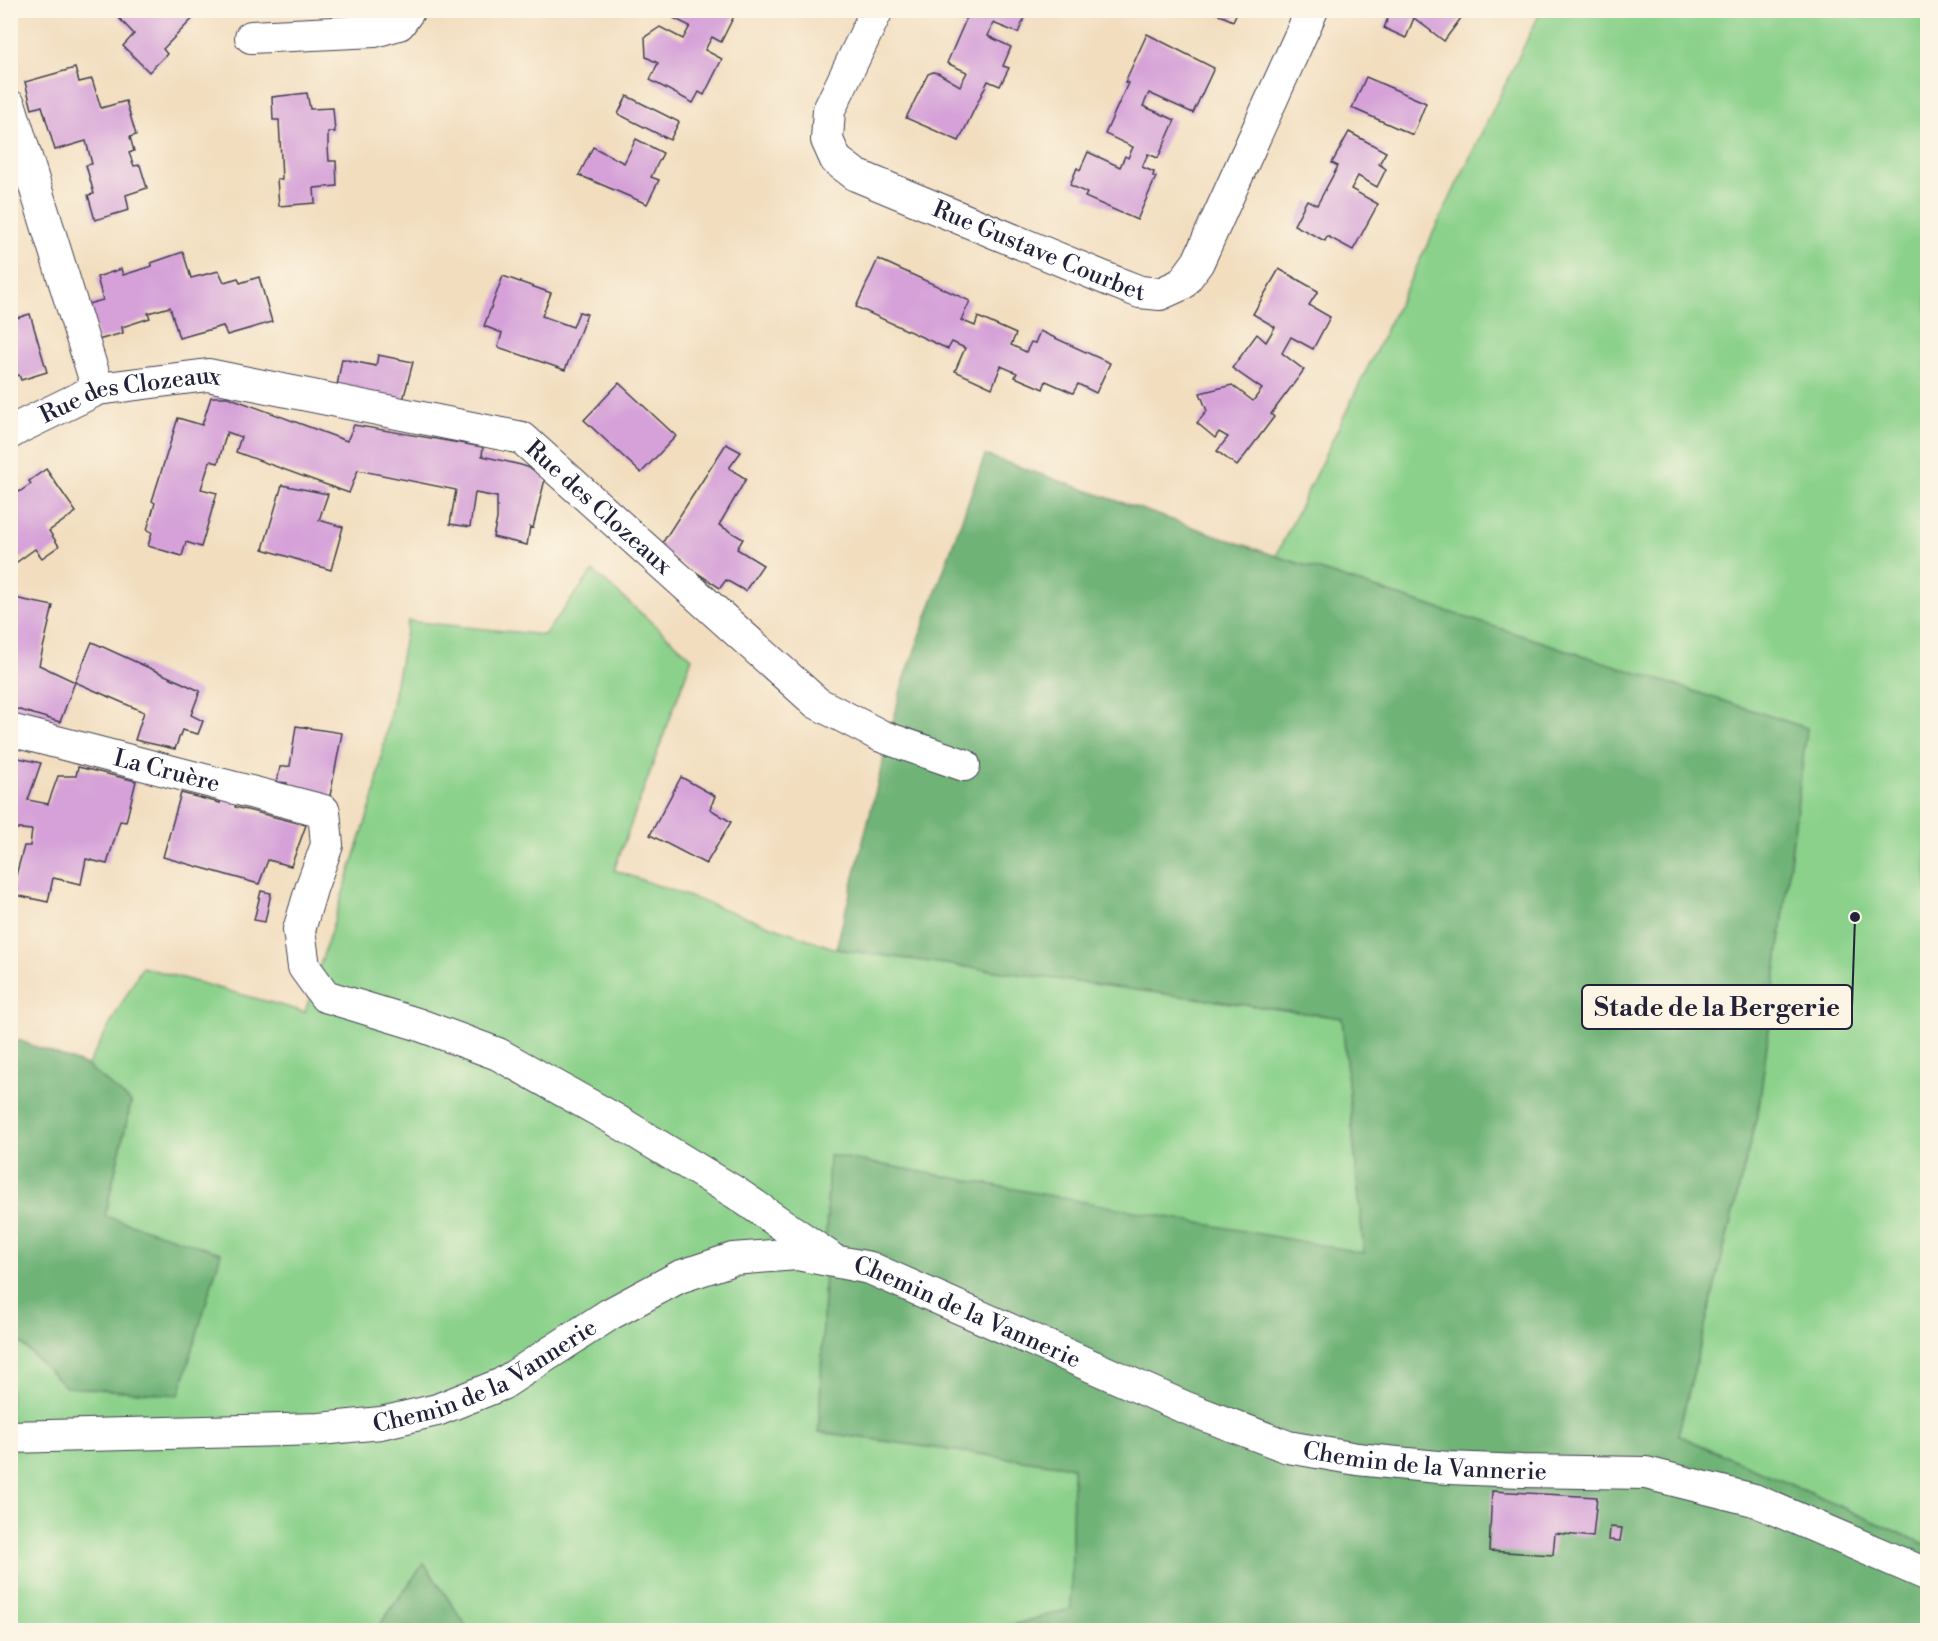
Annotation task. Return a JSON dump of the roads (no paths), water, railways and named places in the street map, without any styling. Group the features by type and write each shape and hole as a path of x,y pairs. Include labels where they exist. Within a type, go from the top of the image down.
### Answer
{"street":[{"path":"251,37 375,31 399,24 409,10"},
{"name":"Rue Gustave Courbet","path":"877,10 829,110 827,140 836,160 856,175 1112,281 1140,292 1160,294 1182,284 1198,262 1312,10"},
{"path":"10,106 98,389"},
{"name":"Rue des Clozeaux","path":"10,433 98,389 208,375 522,438 817,703 881,736 964,765"},
{"name":"La Cruère","path":"10,730 324,810 327,845 299,930 304,967 325,996 417,1024 498,1054 614,1119 736,1193 835,1261"},
{"name":"Chemin de la Vannerie","path":"10,1437 320,1429 381,1423 437,1410 502,1384 610,1314 679,1277 733,1259 797,1254 870,1268 1184,1407 1288,1447 1357,1459 1449,1468 1522,1472 1646,1473 1754,1500 1928,1575"}],"place":[{"name":"Stade de la Bergerie","path":"1855,917"}]}
